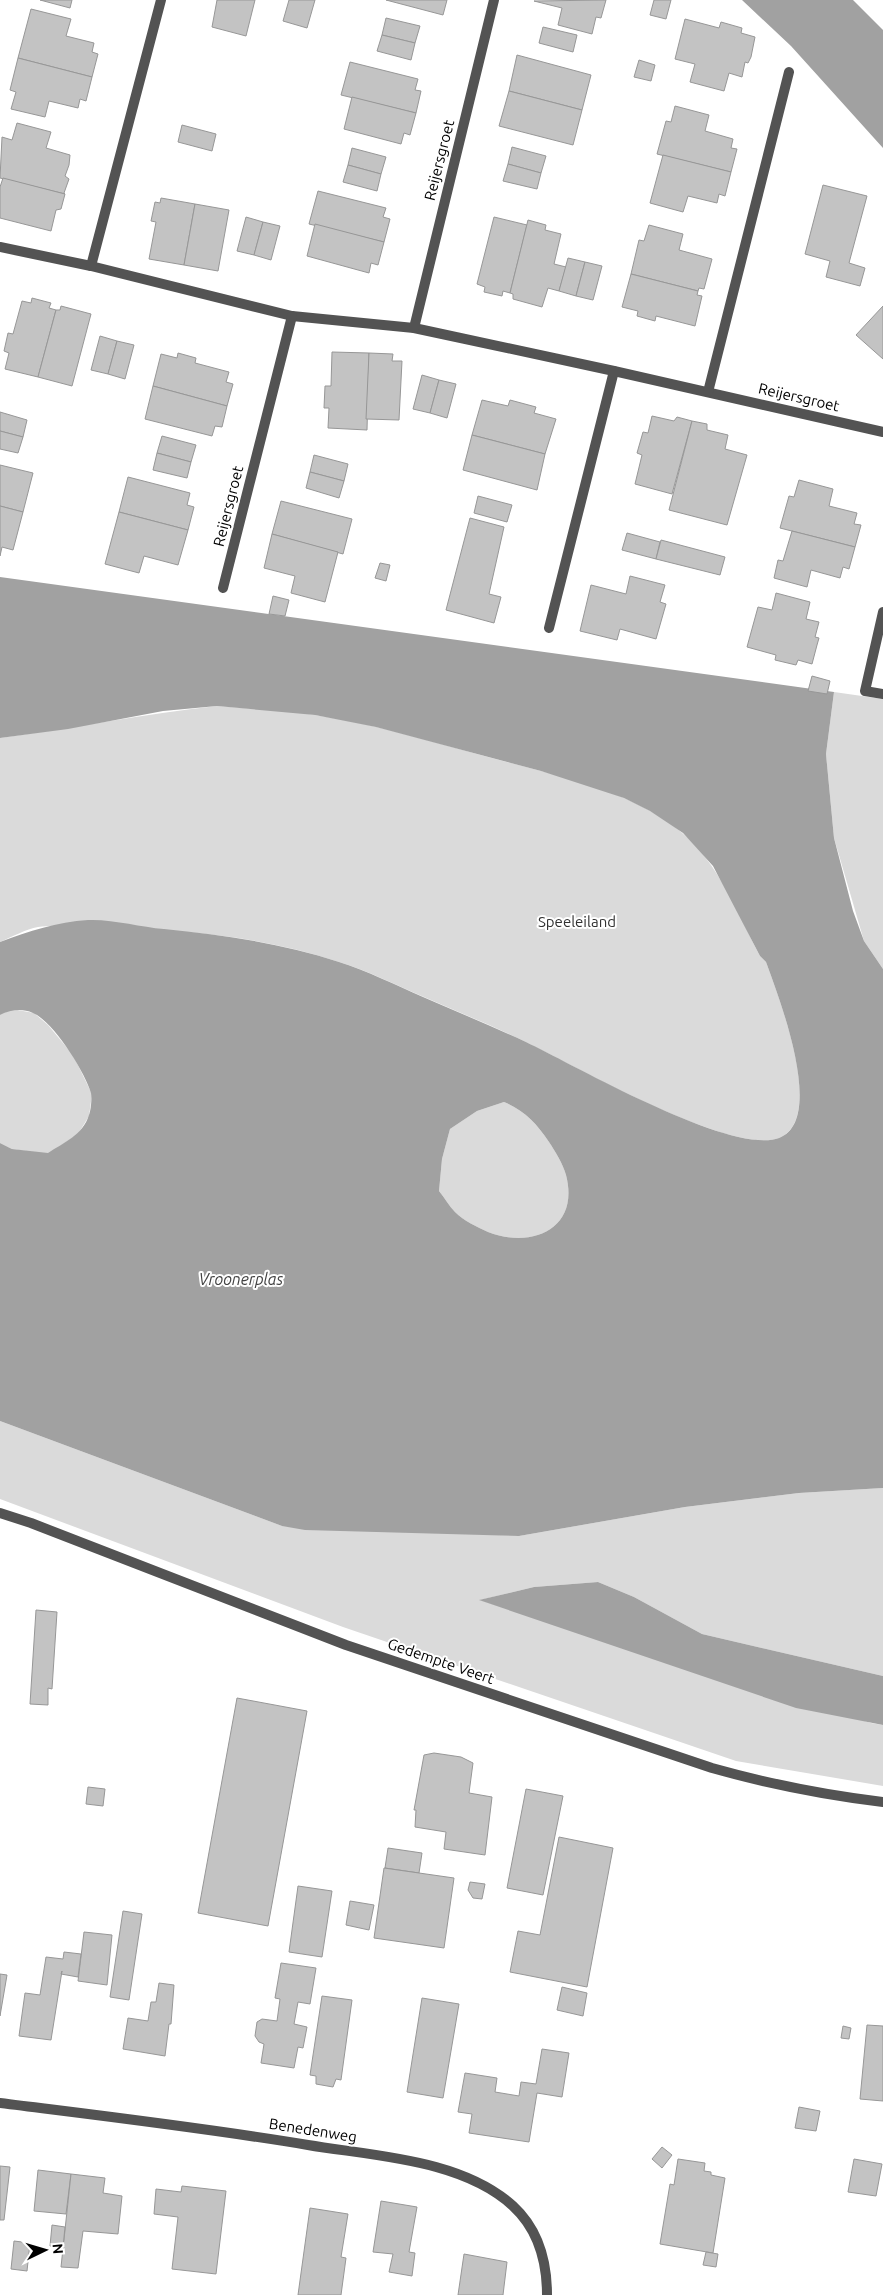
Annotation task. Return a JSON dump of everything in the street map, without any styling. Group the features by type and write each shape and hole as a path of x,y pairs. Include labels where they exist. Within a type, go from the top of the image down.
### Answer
{"street":[{"path":"91,266 161,0"},
{"name":"Reijersgroet","path":"414,328 494,0"},
{"path":"708,392 789,72"},
{"name":"Reijersgroet","path":"0,247 91,266 292,316 414,328 883,432"},
{"name":"Reijersgroet","path":"222,588 292,316"},
{"path":"549,628 614,371"},
{"path":"883,612 865,691 883,694"},
{"name":"Gedempte Veert","path":"0,1513 346,1645 712,1768 771,1784 820,1794 883,1802"},
{"name":"Benedenweg","path":"0,2103 246,2135 426,2164 459,2174 483,2185 513,2206 534,2233 545,2264 547,2295"}],"green space":[{"path":"834,692 883,699 883,969 864,941 834,838 826,754"},
{"name":"Speeleiland","path":"217,706 303,713 386,729 573,780 620,796 663,818 694,844 706,858 726,890 760,956 766,962 780,1001 795,1055 799,1083 799,1107 793,1126 779,1138 757,1140 727,1134 691,1122 615,1088 514,1036 382,978 339,962 280,946 190,932 53,926 33,928 0,942 0,738"},
{"path":"12,1009 34,1013 48,1025 73,1055 92,1094 89,1116 78,1134 48,1154 12,1149 0,1143 0,1015"},
{"path":"504,1102 530,1118 556,1153 566,1175 568,1194 566,1209 559,1221 549,1230 536,1236 521,1238 505,1237 488,1232 471,1224 459,1215 439,1191 442,1159 450,1129 477,1111"},
{"path":"0,1421 282,1526 519,1536 685,1507 799,1493 883,1488 883,1676 702,1634 634,1597 598,1582 534,1587 480,1600 871,1723 883,1725 883,1786 736,1761 343,1627 0,1499"}],"water":[{"path":"742,0 853,0 883,30 883,148 791,46"},
{"name":"Vroonerplas","path":"0,577 834,692 826,754 834,838 853,911 864,941 883,969 883,1488 799,1493 685,1507 519,1536 305,1530 282,1526 0,1421 0,1143 12,1149 48,1153 72,1138 82,1128 90,1113 91,1093 82,1073 59,1036 41,1018 29,1011 20,1010 0,1015 0,942 54,925 97,920 230,937 318,955 381,978 526,1042 615,1087 691,1122 726,1134 757,1140 779,1138 793,1127 799,1108 799,1083 788,1027 766,962 760,956 713,866 683,833 650,811 624,798 541,771 376,727 315,715 217,706 163,711 68,729 0,738","holes":["504,1102 530,1118 559,1158 566,1175 568,1194 566,1209 559,1221 549,1230 536,1236 521,1238 505,1237 488,1232 462,1218 439,1191 442,1159 450,1129 477,1111"]},
{"path":"598,1582 634,1597 702,1634 883,1676 883,1725 796,1708 479,1600 534,1587"}],"building":[{"path":"40,0 72,0 70,8"},
{"path":"217,0 255,0 246,36 212,27"},
{"path":"289,0 315,0 307,28 283,21"},
{"path":"386,0 447,0 443,15"},
{"path":"606,0 601,18 596,17 592,34 558,25 562,8 534,1"},
{"path":"654,0 671,0 666,19 650,15"},
{"path":"31,9 71,19 66,36 94,43 92,52 98,54 92,77 18,58"},
{"path":"386,18 420,26 415,43 382,35"},
{"path":"685,19 719,28 721,22 742,28 741,33 755,37 751,57 748,63 745,62 742,77 729,73 724,91 690,82 695,64 675,59"},
{"path":"543,27 577,35 573,52 539,43"},
{"path":"382,35 415,43 411,60 377,51"},
{"path":"517,55 591,75 582,110 509,91"},
{"path":"18,58 92,77 86,101 80,99 78,108 49,101 45,117 11,109 16,92 10,90"},
{"path":"639,60 655,65 651,81 634,77"},
{"path":"350,62 418,79 415,90 421,91 416,113 341,95"},
{"path":"509,91 582,110 573,145 499,126"},
{"path":"352,97 416,113 410,135 404,133 401,144 344,129"},
{"path":"675,106 709,115 705,131 733,139 731,148 737,149 731,172 657,154 666,121 671,122"},
{"path":"17,123 51,132 46,148 70,155 65,176 69,179 65,194 0,178 2,137 12,140"},
{"path":"182,125 216,134 212,151 178,142"},
{"path":"512,147 546,156 541,173 508,164"},
{"path":"352,148 386,157 381,174 348,165"},
{"path":"663,155 731,172 725,196 719,194 717,203 688,196 683,212 650,203"},
{"path":"508,164 541,173 537,189 503,181"},
{"path":"348,165 381,174 377,191 343,182"},
{"path":"3,178 65,194 61,209 56,210 51,231 0,218 0,187"},
{"path":"823,185 867,196 849,263 865,268 860,286 826,277 830,261 805,254"},
{"path":"318,191 386,208 383,217 390,219 384,242 309,224"},
{"path":"161,198 195,204 184,265 149,259 156,222 151,221 155,202 160,203"},
{"path":"195,204 229,210 218,271 184,265"},
{"path":"246,217 263,222 254,255 237,251"},
{"path":"494,217 527,225 510,293 503,291 502,296 484,292 485,287 477,284"},
{"path":"528,220 546,225 545,230 561,234 554,264 566,267 559,291 548,288 542,307 513,299 513,294 510,293"},
{"path":"263,222 280,226 271,260 254,255"},
{"path":"315,224 384,242 378,265 371,263 369,273 307,256"},
{"path":"649,225 683,234 679,250 712,259 704,289 699,288 698,291 631,274 639,240 644,241"},
{"path":"568,258 585,262 576,296 559,291"},
{"path":"585,262 602,266 593,300 576,296"},
{"path":"631,274 698,291 697,295 702,296 695,326 656,316 655,321 637,316 638,311 622,307"},
{"path":"32,298 51,303 49,308 56,310 38,377 5,369 9,353 4,351 8,333 13,334 22,301 31,303"},
{"path":"61,306 91,314 72,386 38,377 56,310 60,310"},
{"path":"883,306 883,359 856,335"},
{"path":"100,336 117,341 108,374 91,370"},
{"path":"117,341 134,345 125,379 108,374"},
{"path":"332,352 369,353 367,430 328,428 329,408 324,408 325,386 331,386"},
{"path":"178,353 196,358 195,363 229,372 226,382 233,384 227,406 153,386 161,354 177,358"},
{"path":"369,353 393,354 392,361 402,361 399,420 366,419"},
{"path":"422,375 439,380 430,413 413,409"},
{"path":"439,380 456,384 447,418 430,413"},
{"path":"153,386 227,406 222,427 215,426 212,436 145,419"},
{"path":"482,400 508,406 510,400 536,407 534,413 556,419 545,454 472,435"},
{"path":"0,412 27,420 23,437 0,431"},
{"path":"652,416 674,421 677,417 692,421 672,494 635,484 642,455 637,453 643,432 648,433"},
{"path":"692,421 707,424 707,430 728,435 725,449 747,455 727,525 669,510"},
{"path":"0,431 23,437 18,453 0,449"},
{"path":"472,435 545,454 537,490 463,470"},
{"path":"162,436 196,445 191,462 157,453"},
{"path":"157,453 191,462 187,478 153,470"},
{"path":"314,455 348,464 344,481 310,472"},
{"path":"0,465 33,473 23,512 0,506"},
{"path":"310,472 344,481 339,498 306,488"},
{"path":"128,477 190,493 187,505 194,507 188,530 119,512"},
{"path":"799,480 833,489 829,506 857,513 854,524 861,525 855,547 780,528 789,496 794,497"},
{"path":"478,496 512,505 507,522 474,513"},
{"path":"281,501 352,519 343,554 272,534"},
{"path":"0,506 23,512 13,550 2,547 0,556"},
{"path":"119,512 188,530 178,565 144,556 139,573 105,564"},
{"path":"470,518 504,527 489,594 501,597 494,623 446,610"},
{"path":"792,531 855,547 849,569 843,567 840,578 811,570 807,587 774,578 778,560 783,561"},
{"path":"627,533 660,542 656,559 622,550"},
{"path":"272,534 338,552 325,602 291,593 295,576 264,568"},
{"path":"661,540 725,557 720,575 656,559"},
{"path":"380,563 390,565 386,581 375,578"},
{"path":"630,576 665,585 660,602 666,604 656,639 620,629 617,640 580,631 591,585 626,594"},
{"path":"776,593 810,602 806,619 819,622 815,637 819,638 812,664 798,660 796,665 775,660 776,655 747,647 758,607 772,610"},
{"path":"273,596 289,600 285,616 269,614"},
{"path":"812,676 830,681 827,694 808,691"},
{"path":"36,1610 57,1612 52,1689 48,1688 48,1705 30,1704"},
{"path":"237,1698 307,1711 268,1926 198,1913"},
{"path":"434,1753 461,1757 473,1763 469,1793 492,1797 485,1855 444,1849 446,1832 415,1827 416,1810 414,1810 424,1755"},
{"path":"88,1787 105,1789 103,1806 86,1804"},
{"path":"526,1789 563,1796 543,1895 507,1888"},
{"path":"559,1837 613,1848 587,1987 510,1972 518,1931 540,1935"},
{"path":"388,1848 422,1853 419,1873 385,1868"},
{"path":"384,1868 454,1878 444,1948 374,1938"},
{"path":"470,1882 485,1884 482,1899 473,1898 468,1890"},
{"path":"298,1886 332,1891 322,1957 289,1952"},
{"path":"350,1901 374,1905 369,1930 346,1925"},
{"path":"123,1911 142,1914 129,2000 110,1997"},
{"path":"84,1932 112,1935 107,1985 78,1981"},
{"path":"64,1952 81,1954 78,1977 62,1974 51,2040 19,2036 25,1993 40,1995 46,1957 63,1959"},
{"path":"281,1963 316,1968 310,2004 298,2002 294,2024 307,2027 303,2048 298,2047 294,2068 261,2063 264,2044 259,2042 255,2036 257,2022 262,2019 277,2021 280,1999 275,1998"},
{"path":"0,1974 7,1975 0,2016"},
{"path":"159,1983 174,1985 171,2024 169,2024 165,2056 123,2049 128,2018 148,2021 151,2002 156,2002"},
{"path":"562,1987 587,1993 583,2016 557,2010"},
{"path":"322,1996 352,2000 341,2080 336,2079 333,2087 316,2084 316,2076 310,2075"},
{"path":"422,1998 459,2004 443,2098 407,2092"},
{"path":"867,2025 883,2026 883,2101 860,2099"},
{"path":"843,2026 851,2028 849,2039 841,2038"},
{"path":"542,2049 569,2053 562,2097 537,2093 529,2142 469,2133 472,2114 458,2112 465,2073 497,2078 495,2092 519,2096 521,2082 536,2084"},
{"path":"799,2107 820,2111 816,2131 795,2128"},
{"path":"662,2147 672,2155 662,2168 652,2159"},
{"path":"678,2159 705,2163 704,2171 711,2172 711,2175 725,2178 713,2253 660,2244 670,2184 674,2185"},
{"path":"854,2159 882,2164 876,2196 848,2192"},
{"path":"0,2166 10,2167 4,2220 0,2220"},
{"path":"38,2170 71,2174 66,2214 34,2211"},
{"path":"71,2174 105,2178 103,2193 122,2196 118,2234 83,2231 78,2268 61,2267"},
{"path":"182,2186 226,2191 216,2274 172,2269 178,2217 154,2214 156,2189 181,2192"},
{"path":"381,2201 417,2207 409,2252 415,2253 412,2276 389,2272 393,2254 373,2252"},
{"path":"310,2208 348,2214 341,2257 346,2258 341,2295 298,2295"},
{"path":"52,2225 65,2227 63,2247 50,2246"},
{"path":"14,2241 30,2243 27,2271 11,2269"},
{"path":"706,2252 718,2254 716,2267 703,2265"},
{"path":"464,2254 507,2262 503,2295 458,2295"}]}
